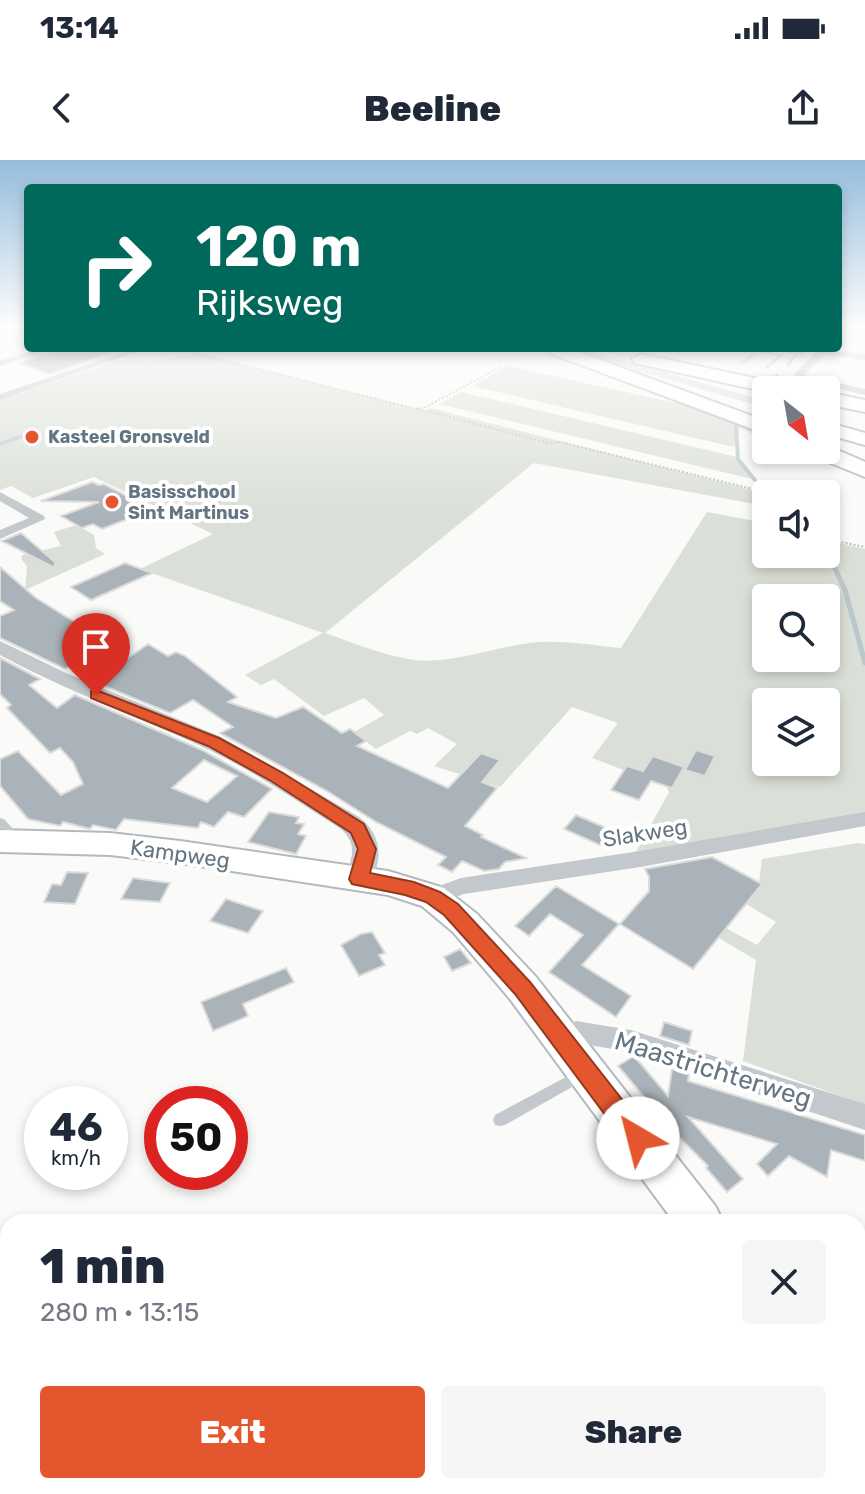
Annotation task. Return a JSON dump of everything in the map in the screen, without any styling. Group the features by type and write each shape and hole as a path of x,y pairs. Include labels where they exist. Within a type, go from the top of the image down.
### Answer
{"highway":[{"path":"666,390 752,423"},
{"path":"696,390 752,407"},
{"path":"840,401 865,406"},
{"path":"840,420 865,427"},
{"path":"840,432 865,439"},
{"path":"840,459 865,470"}],"main road":[{"name":"Kampweg","path":"1,835 137,846 388,883 433,897"},
{"path":"433,897 465,923 561,1038 695,1214"}],"street":[{"path":"0,397 20,390"},
{"path":"0,496 39,519 0,535"},
{"path":"0,647 58,678 213,742 277,777 350,823 362,833 367,849 359,879"},
{"name":"Slakweg","path":"433,897 461,886 640,859 865,819"},
{"name":"Maastrichterweg","path":"561,1038 576,1032 631,1041 865,1117"}],"lane":[{"path":"0,444 29,434"},
{"path":"500,1120 587,1072"}],"path":[{"path":"344,390 551,444 560,442 752,489"},
{"path":"418,409 455,390"},
{"path":"840,542 865,547"}],"shaded area":[{"path":"29,390 343,390 424,411 430,408 752,490 752,503 534,463 325,633 392,656 428,661 541,642 621,648 707,512 752,520 752,568 840,568 840,543 865,549 865,814 636,852 669,792 666,786 592,758 618,723 572,707 500,787 434,766 457,744 428,728 417,734 410,731 376,749 354,732 384,715 364,698 324,716 274,679 261,685 245,675 323,633 140,569 213,534 94,477 33,498 11,486 0,490 0,400"},
{"path":"490,390 618,390 680,404 690,402 752,426 752,434 740,428 734,447"},
{"path":"705,390 728,390 752,397 752,404"},
{"path":"461,392 737,457 752,479 439,404"},
{"path":"77,525 94,535 96,548 105,554 25,590 27,566 21,559 22,555 61,546 54,532"},
{"path":"865,844 865,1105 743,1061 756,960 714,935 722,926 757,945 776,922 743,902 759,883 762,859"}],"building":[{"path":"92,482 104,484 148,507 133,512 138,515 102,529 93,524 82,528 61,516 99,502 41,501"},
{"path":"21,533 56,563 53,567 2,541"},
{"path":"125,563 152,573 91,600 71,587"},
{"path":"0,567 36,598 110,644 65,669 0,638 0,616 14,610 0,601"},
{"path":"148,644 168,656 176,652 185,656 237,697 228,702 276,718 303,707 342,733 350,729 366,741 357,746 448,788 481,753 500,760 482,782 497,788 465,826 526,858 505,862 499,869 484,871 462,861 452,872 438,865 446,857 376,822 327,791 220,733 233,727 193,700 170,713 94,682"},
{"path":"0,658 40,679 29,685 57,708 75,695 202,750 272,789 244,817 228,812 214,827 201,822 198,828 124,819 116,830 93,825 90,829 63,822 60,826 28,819 0,786 0,759 18,751 61,795 83,784 73,762 60,748 50,753 7,708 11,705 0,694","holes":["204,760 237,776 207,802 172,788"]},
{"path":"696,750 715,756 705,776 685,770"},
{"path":"653,756 684,767 672,788 651,781 639,800 611,790 627,766 643,771"},
{"path":"269,812 299,817 296,823 304,824 298,834 306,836 296,854 248,842"},
{"path":"576,815 611,830 600,845 564,829"},
{"path":"712,857 762,884 693,969 620,924 649,891 649,877 645,869"},
{"path":"67,872 88,873 75,904 44,902 52,884 61,885"},
{"path":"133,878 170,883 160,902 121,899"},
{"path":"556,886 619,924 582,965 631,996 616,1017 549,972 583,935 550,914 529,936 515,926"},
{"path":"226,899 263,911 248,933 210,921"},
{"path":"372,932 385,953 379,955 385,965 359,976 341,945 361,934"},
{"path":"460,949 471,963 452,971 444,957"},
{"path":"286,968 294,982 243,1004 248,1016 213,1031 201,1002"},
{"path":"664,1022 692,1031 689,1045 660,1036"},
{"path":"634,1056 668,1096 672,1069 689,1074 688,1081 865,1135 865,1161 831,1150 827,1177 789,1156 768,1176 757,1164 777,1144 688,1117 743,1179 727,1192 706,1168 708,1166 672,1130 618,1066"}],"waterway":[{"path":"736,426 738,459 755,480"},
{"path":"835,568 845,590 865,663"}],"place":[{"name":"Kasteel Gronsveld","path":"32,437"},
{"name":"Basisschool Sint Martinus","path":"112,502"}],"route":[{"path":"96,695 213,742 277,777 358,829 367,849 359,879 407,888 433,897 451,909 523,988 638,1138"}]}
